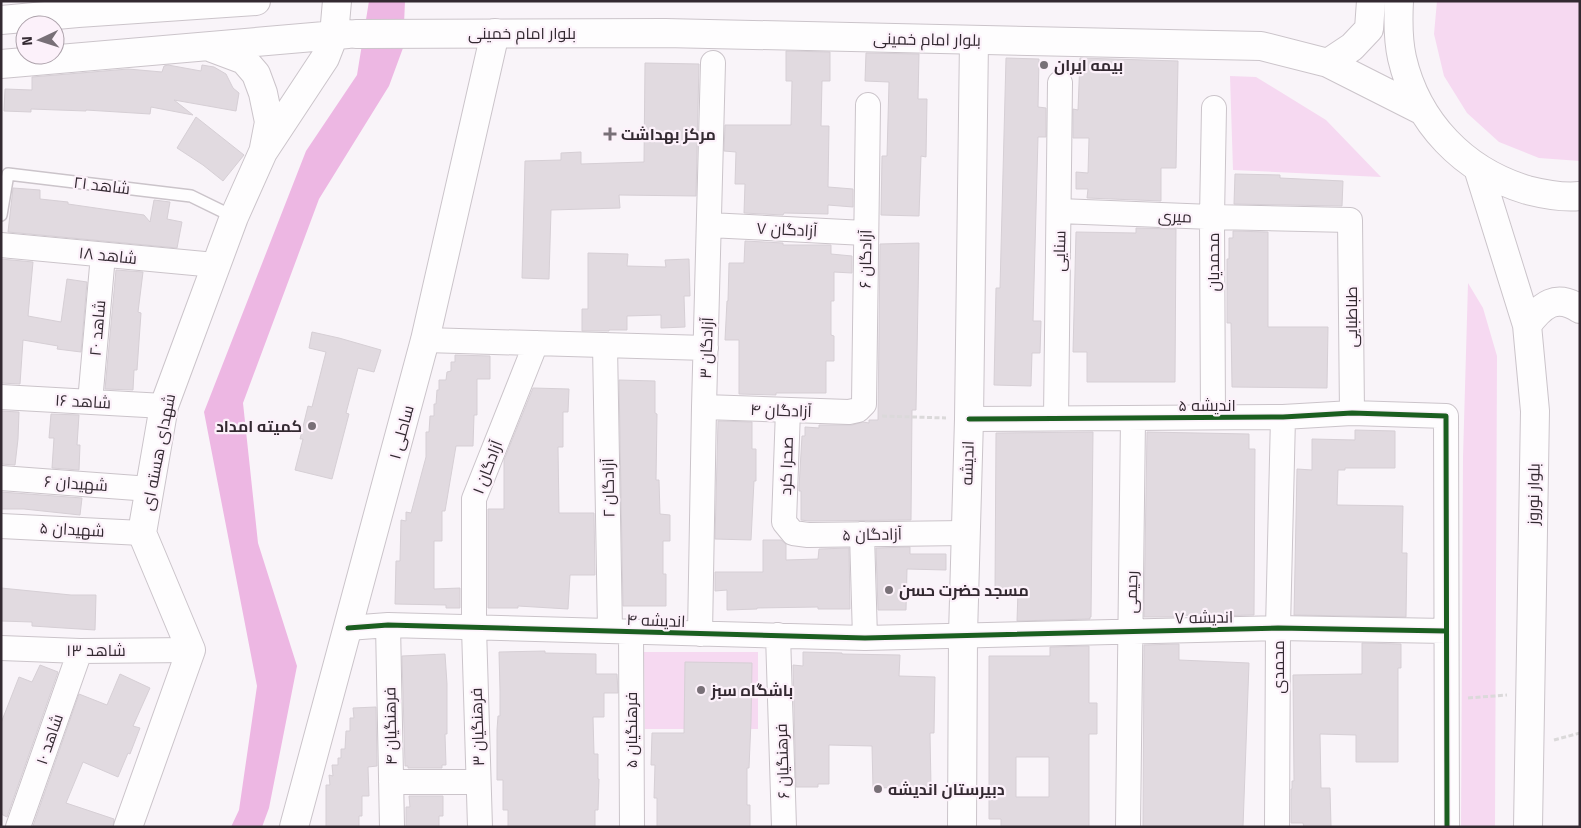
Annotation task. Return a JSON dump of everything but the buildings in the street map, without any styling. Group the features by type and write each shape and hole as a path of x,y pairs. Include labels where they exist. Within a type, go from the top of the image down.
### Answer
{"street":[{"path":"1,20 70,7 256,1"},
{"name":"شهدای هسته ای","path":"191,650 142,533 164,406 234,216 263,152 325,58 345,34 337,1"},
{"path":"1328,63 1352,48 1369,28 1370,1"},
{"path":"1399,1 1398,28 1402,57 1410,85 1423,111 1447,143 1478,168 1508,184 1540,193 1580,196"},
{"name":"ساحلی ۱","path":"294,827 425,340 495,33"},
{"name":"بلوار امام خمینی","path":"345,34 665,33 1261,46 1328,63 1423,111"},
{"path":"1,64 345,34"},
{"name":"اندیشه","path":"962,827 963,635 969,419 974,40"},
{"path":"208,46 244,60 256,74 263,93 269,122 263,152"},
{"name":"آزادگان ۳","path":"700,634 713,63"},
{"name":"سنایی","path":"1056,418 1060,83"},
{"name":"آزادگان ۶","path":"858,410 864,404 868,105"},
{"name":"محمدیان","path":"1213,417 1212,217 1214,108"},
{"name":"بلوار نوروز","path":"1478,168 1527,325 1535,411 1528,827"},
{"name":"میری","path":"1059,211 1350,220"},
{"name":"طباطبایی","path":"1350,220 1352,413"},
{"name":"آزادگان ۷","path":"709,225 866,233"},
{"name":"شاهد ۱۸","path":"1,245 215,265"},
{"name":"شاهد ۲۰","path":"90,402 103,255"},
{"path":"1527,325 1546,304 1571,303 1580,309"},
{"path":"425,340 706,348"},
{"name":"آزادگان ۱","path":"474,628 474,499 536,344"},
{"name":"آزادگان ۲","path":"605,345 620,631"},
{"name":"شاهد ۱۶","path":"1,397 164,406"},
{"name":"آزادگان ۴","path":"704,407 849,412 858,410"},
{"name":"صحرا کرد","path":"784,522 788,410"},
{"name":"اندیشه ۵","path":"969,419 1283,417 1352,413 1446,416 1446,631"},
{"name":"محمدی","path":"1277,827 1278,628 1283,417"},
{"name":"رحیمی","path":"1128,827 1133,418"},
{"name":"شهیدان ۶","path":"1,478 150,489"},
{"name":"آزادگان ۵","path":"784,522 793,533 808,535 965,533"},
{"name":"شهیدان ۵","path":"1,526 142,533"},
{"path":"862,534 865,638"},
{"name":"اندیشه ۴","path":"348,628 388,626 865,638 963,635"},
{"name":"فرهنگیان ۴","path":"388,626 392,827"},
{"name":"فرهنگیان ۳","path":"474,628 480,827"},
{"name":"اندیشه ۷","path":"963,635 1278,628 1446,631"},
{"name":"فرهنگیان ۵","path":"620,631 632,827"},
{"path":"1446,631 1447,827"},
{"name":"فرهنگیان ۶","path":"778,635 784,827"},
{"name":"شاهد ۱۳","path":"1,648 80,651 191,650"},
{"path":"128,827 191,650"},
{"name":"شاهد ۱۰","path":"16,827 80,651"},
{"path":"391,782 478,782"},
{"path":"1,822 16,827"}],"lane":[{"name":"شاهد ۲۱","path":"1,216 8,174 191,196 234,216"}],"path":[{"path":"858,410 866,416 969,419"},
{"path":"1446,700 1530,692"}],"shaded area":[{"path":"369,1 405,1 403,48 389,86 319,199 243,403 258,543 297,666 269,808 262,827 231,827 239,810 257,686 204,412 306,151 357,75"},
{"path":"1437,1 1580,1 1580,161 1539,158 1499,142 1467,113 1444,76 1434,34"},
{"path":"1230,76 1256,77 1326,120 1381,177 1233,170"},
{"path":"1468,283 1483,308 1497,356 1495,827 1461,827 1463,457"},
{"name":"باشگاه سبز","path":"644,652 758,652 758,729 645,729"}],"cycle path":[{"path":"969,419 1283,417 1352,413 1446,416 1447,827"},
{"path":"348,628 388,625 865,638 1278,628 1446,631"}],"place":[{"name":"بیمه ایران","path":"1044,65"},
{"name":"مرکز بهداشت","path":"610,134"},
{"name":"کمیته امداد","path":"312,426"},
{"name":"مسجد حضرت حسن","path":"889,590"},
{"name":"باشگاه سبز","path":"701,690"},
{"name":"دبیرستان اندیشه","path":"878,789"}]}
